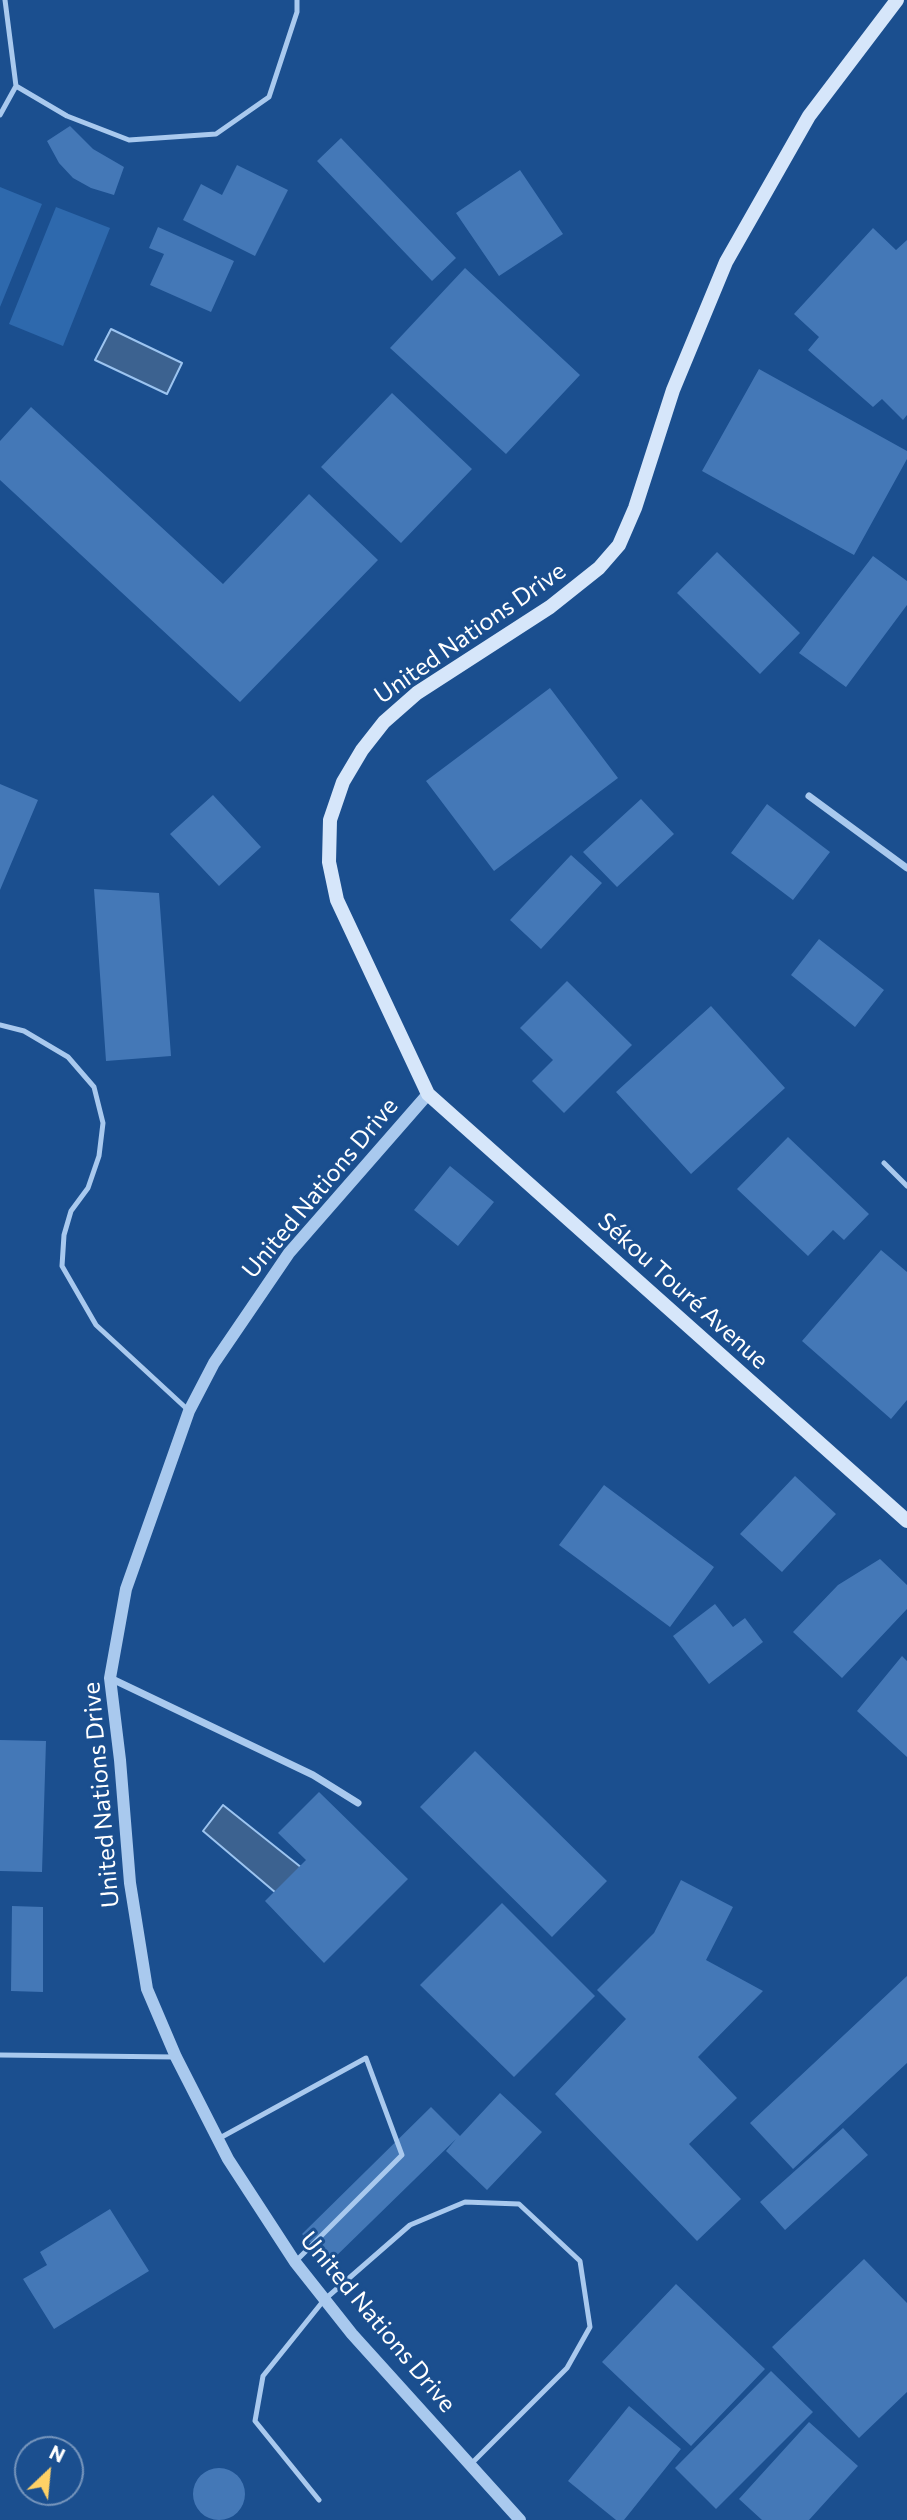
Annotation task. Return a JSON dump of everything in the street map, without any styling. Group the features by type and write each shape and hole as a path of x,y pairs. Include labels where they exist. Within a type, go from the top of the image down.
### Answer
{"main road":[{"name":"United Nations Drive","path":"428,1094 337,900 329,862 330,820 343,782 362,750 384,722 417,693 550,607 599,568 619,545 635,508 673,390 726,262 809,116 897,0"},
{"name":"Sékou Touré Avenue","path":"428,1094 907,1521"}],"street":[{"path":"809,796 907,868"},
{"name":"United Nations Drive","path":"428,1094 289,1254 214,1363 189,1412 126,1589 110,1678 130,1883 146,1989 176,2057 218,2139 295,2262 324,2300 520,2520"},
{"path":"110,1678 313,1775 358,1803"}],"lane":[{"path":"0,115 16,86 5,0"},
{"path":"16,86 67,116 129,140 216,134 269,97 297,12 297,0"},
{"path":"0,1025 24,1031 68,1057 94,1087 103,1123 99,1156 88,1188 71,1211 64,1235 62,1266 96,1325 189,1412"},
{"path":"884,1163 907,1186"},
{"path":"0,2055 176,2057"},
{"path":"218,2139 366,2058 402,2155 295,2262"},
{"path":"319,2500 255,2421 263,2376 324,2300 410,2225 465,2202 520,2204 580,2261 590,2327 567,2368 469,2465"}],"shaded area":[{"path":"0,187 42,204 0,307"},
{"path":"56,207 110,228 63,346 9,324"},
{"path":"111,329 182,363 167,394 95,360"},
{"path":"223,1805 312,1876 289,1904 203,1831"}],"building":[{"path":"70,126 93,149 124,167 114,195 91,188 73,178 59,163 47,141"},
{"path":"341,138 456,258 432,281 317,161"},
{"path":"237,165 288,190 255,256 183,220 201,184 222,195"},
{"path":"520,170 563,234 499,276 456,213"},
{"path":"158,227 234,261 211,312 150,285 164,254 149,248"},
{"path":"873,228 896,250 907,240 907,415 903,420 882,399 873,407 808,350 819,337 794,314"},
{"path":"465,268 580,375 506,454 390,348"},
{"path":"759,369 907,451 907,459 854,555 702,471"},
{"path":"392,393 472,469 401,543 321,467"},
{"path":"31,407 223,584 309,494 378,560 240,702 0,480 0,441"},
{"path":"717,552 800,633 760,674 677,593"},
{"path":"873,556 907,581 907,605 846,687 799,653"},
{"path":"550,688 618,778 494,871 426,781"},
{"path":"0,784 38,800 0,890"},
{"path":"213,795 261,847 219,886 170,834"},
{"path":"641,799 674,834 617,887 583,852"},
{"path":"767,804 830,852 793,900 731,853"},
{"path":"571,855 602,883 541,949 510,920"},
{"path":"94,889 159,893 171,1056 106,1061"},
{"path":"819,939 884,990 855,1027 791,975"},
{"path":"567,981 632,1045 564,1113 532,1081 553,1060 520,1028"},
{"path":"711,1006 785,1088 691,1174 616,1092"},
{"path":"788,1137 869,1214 844,1240 833,1230 808,1256 737,1189"},
{"path":"450,1166 494,1202 458,1246 414,1210"},
{"path":"881,1250 907,1272 907,1400 891,1419 802,1341"},
{"path":"795,1476 836,1514 782,1572 740,1534"},
{"path":"604,1485 714,1567 670,1627 559,1545"},
{"path":"880,1559 907,1585 907,1609 842,1678 793,1632 838,1585"},
{"path":"715,1604 733,1627 745,1618 763,1642 709,1684 673,1636"},
{"path":"902,1656 907,1661 907,1757 857,1711"},
{"path":"0,1740 46,1741 42,1872 0,1871"},
{"path":"475,1751 607,1881 552,1937 420,1807"},
{"path":"319,1792 408,1879 324,1963 265,1901 306,1860 278,1833"},
{"path":"681,1880 733,1907 706,1960 763,1991 698,2057 737,2098 689,2144 741,2199 697,2241 555,2094 626,2019 597,1990 654,1933"},
{"path":"502,1903 595,1996 514,2077 420,1985"},
{"path":"12,1906 43,1907 43,1992 11,1991"},
{"path":"907,1976 907,2063 793,2169 750,2123"},
{"path":"500,2093 542,2132 487,2190 446,2151 456,2139 330,2262 302,2234 431,2107 460,2136"},
{"path":"843,2128 868,2155 785,2230 760,2202"},
{"path":"110,2209 149,2271 54,2329 23,2279 47,2265 40,2252"},
{"path":"864,2259 907,2303 907,2392 859,2438 772,2347"},
{"path":"676,2284 765,2369 691,2446 602,2362"},
{"path":"771,2371 813,2412 716,2509 675,2468"},
{"path":"629,2406 681,2449 624,2520 616,2520 568,2481"},
{"path":"809,2422 858,2466 809,2520 762,2520 739,2499"},
{"path":"219,2468 238,2475 245,2494 238,2513 219,2520 200,2513 193,2494 200,2475"}]}
